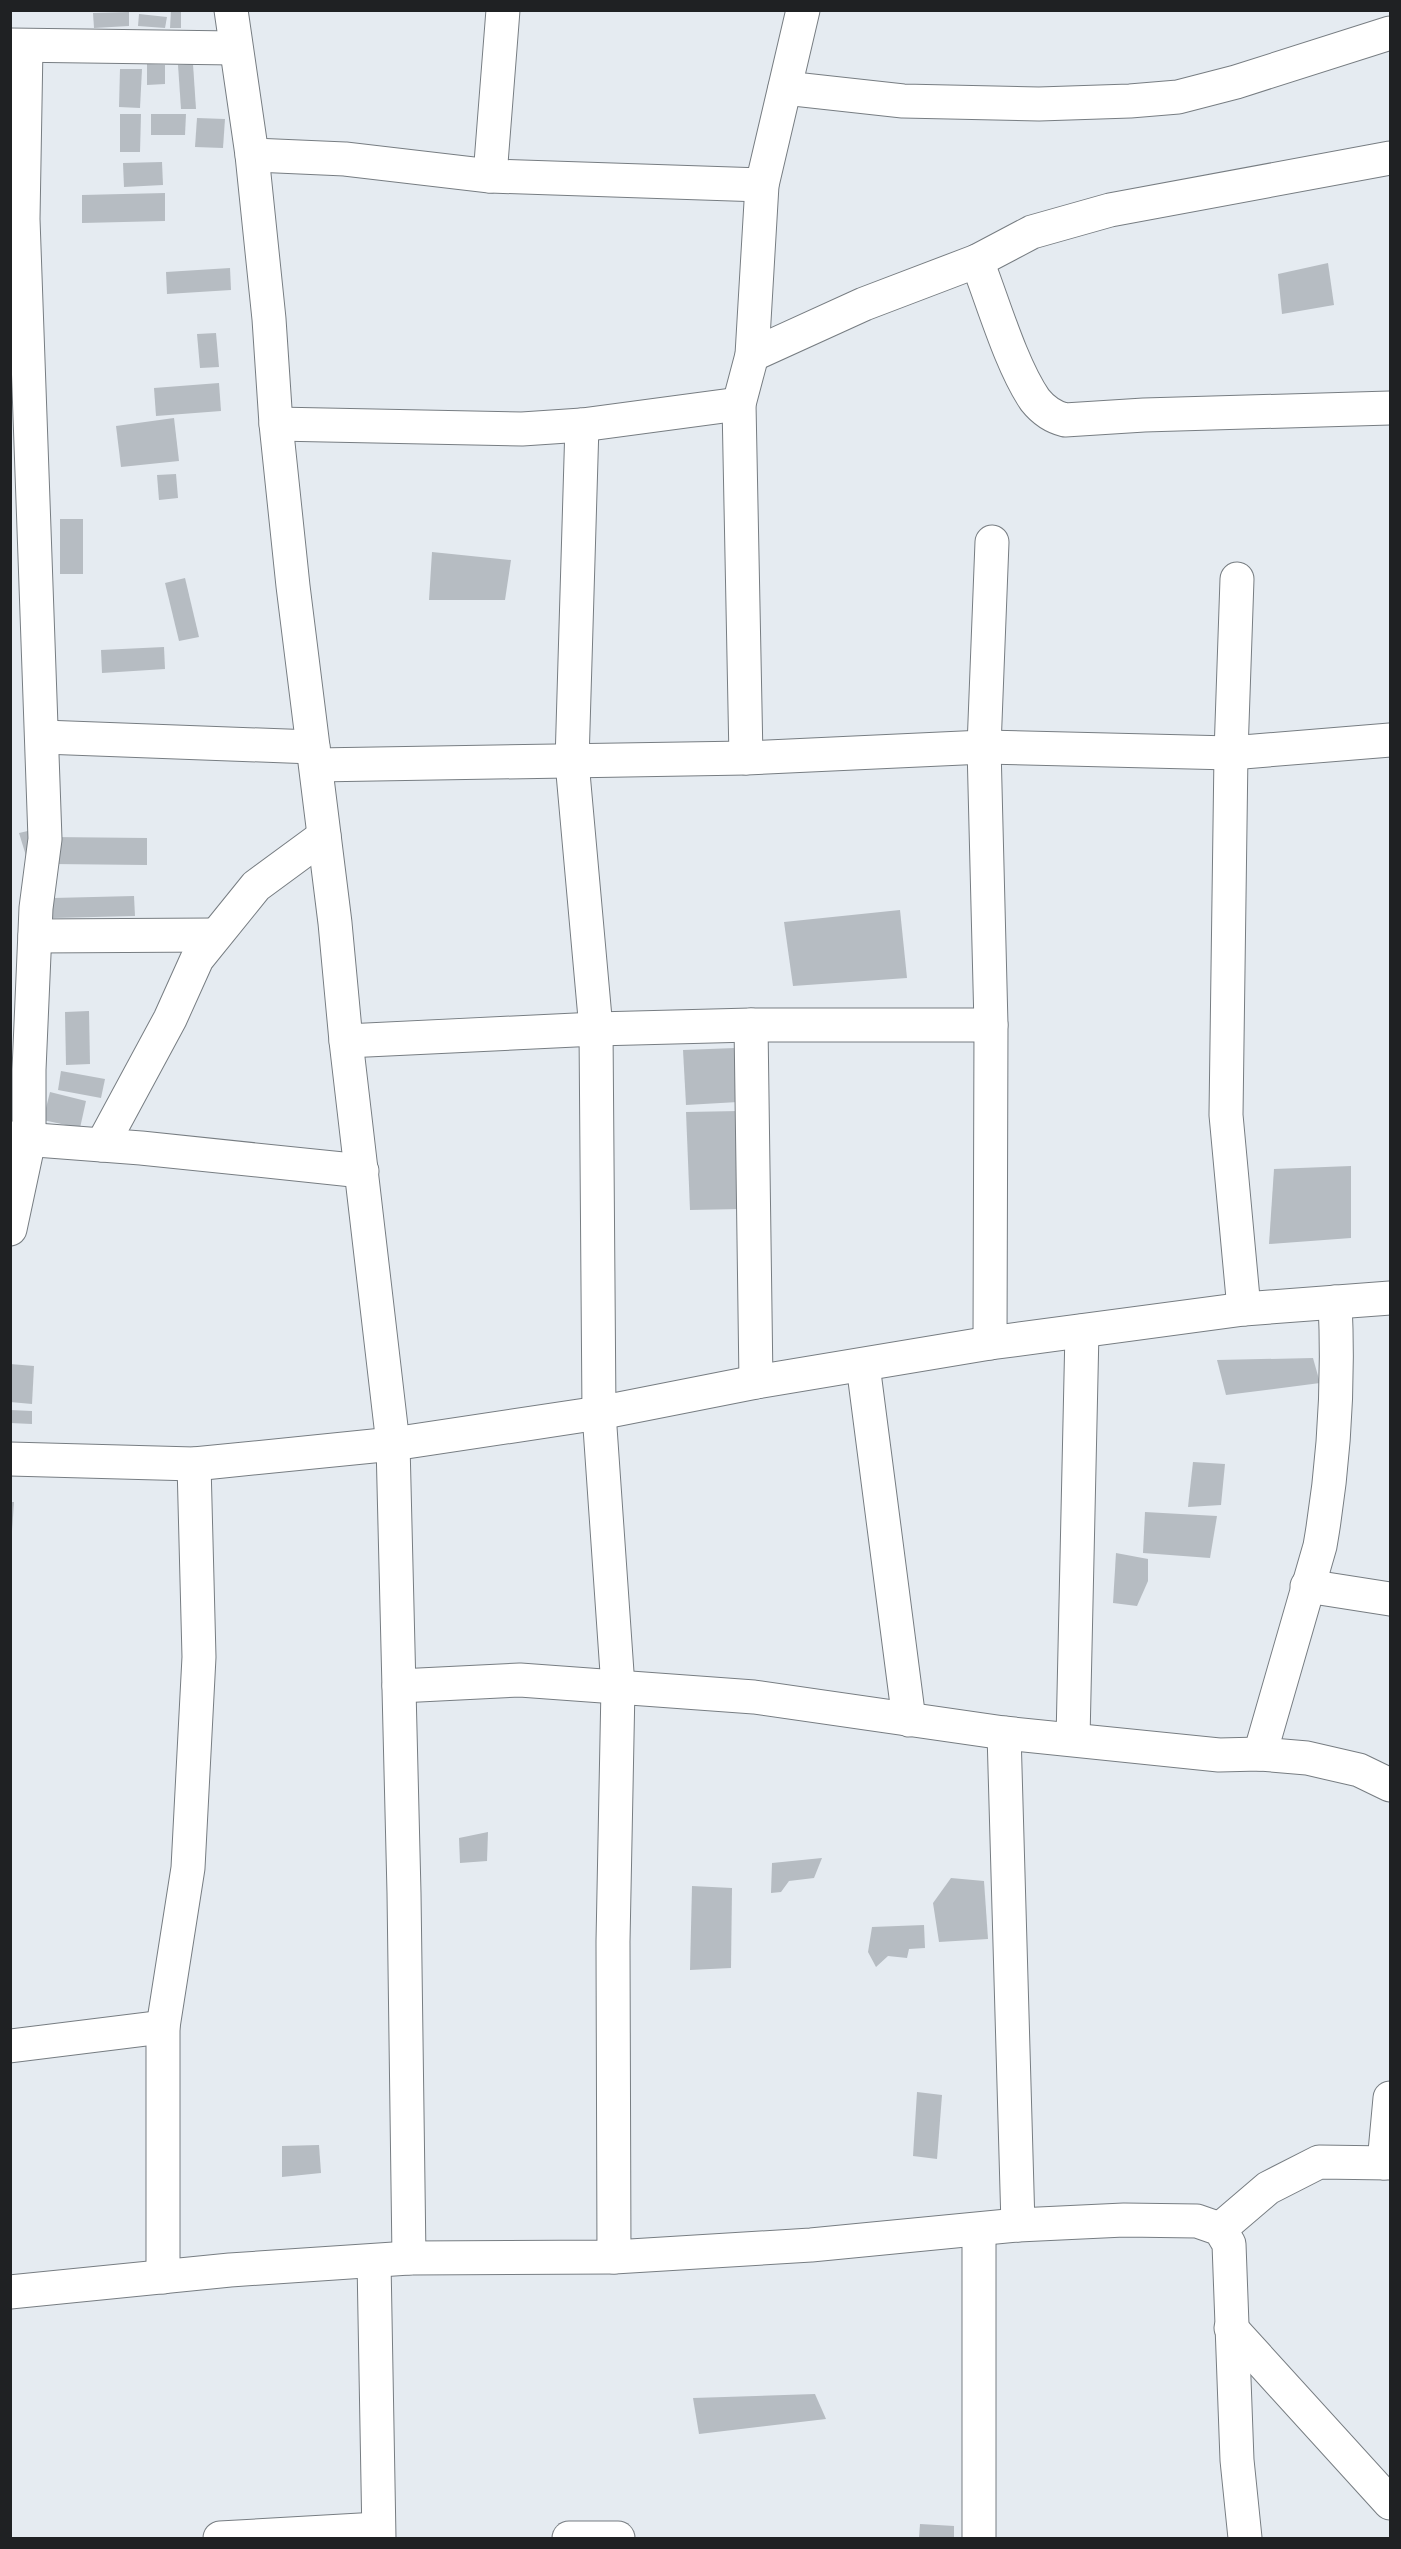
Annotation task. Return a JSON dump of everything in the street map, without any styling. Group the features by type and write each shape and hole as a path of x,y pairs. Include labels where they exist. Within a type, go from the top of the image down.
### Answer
{"street":[{"path":"231,10 252,155 269,318 276,424 393,1444 409,2258"},
{"path":"490,176 503,10"},
{"path":"746,758 739,404 752,355 762,185 803,10"},
{"path":"785,88 903,101 1039,104 1130,101 1178,96 1236,82 1390,33"},
{"path":"10,1229 29,1070 36,908 45,839 43,737 21,432 16,219 18,45 235,48"},
{"path":"252,155 345,159 490,176 762,185"},
{"path":"752,355 864,304 977,261 1032,232 1110,210 1390,158"},
{"path":"977,261 1021,376 1036,401 1056,418 1065,420 1390,408"},
{"path":"276,424 522,429 582,425 739,404"},
{"path":"582,425 572,762 596,1029 599,1413 618,1687 613,1942 614,2257"},
{"path":"990,1343 991,1025 984,747 992,542"},
{"path":"1237,579 1231,753 1226,1115 1244,1309"},
{"path":"43,737 314,756 572,762 746,758 984,747 1231,753 1390,740"},
{"path":"102,1145 170,1018 197,959 256,886 324,836"},
{"path":"35,936 215,935"},
{"path":"346,1041 596,1029 751,1025 991,1025"},
{"path":"751,1025 756,1382"},
{"path":"20,1139 362,1171"},
{"path":"10,1460 194,1464 393,1444 599,1413 756,1382 990,1343 1244,1309 1390,1298"},
{"path":"1260,1754 1320,1545 1333,1453 1337,1345 1335,1302"},
{"path":"1073,1739 1082,1331"},
{"path":"863,1365 909,1720"},
{"path":"163,2277 163,2027 188,1868 199,1657 194,1464"},
{"path":"1307,1586 1390,1599"},
{"path":"399,1686 520,1680 754,1697 1004,1733 1219,1755 1260,1754 1307,1758 1359,1770 1390,1785"},
{"path":"1004,1733 1018,2225"},
{"path":"10,2046 163,2027"},
{"path":"1220,2229 1268,2188 1319,2162 1387,2163 1390,2098"},
{"path":"10,2292 230,2270 409,2258 614,2257 811,2245 1018,2225 1124,2220 1197,2221 1220,2229 1229,2244 1237,2460 1245,2538"},
{"path":"979,2230 979,2538"},
{"path":"220,2538 378,2534 374,2261"},
{"path":"1231,2328 1390,2503"},
{"path":"569,2538 618,2538"}],"building":[{"path":"171,10 181,11 181,28 170,28"},
{"path":"129,12 129,26 94,28 93,13"},
{"path":"139,14 167,17 165,28 138,26"},
{"path":"147,64 165,65 165,84 147,85"},
{"path":"193,64 196,109 181,109 178,65"},
{"path":"120,69 142,69 140,108 119,107"},
{"path":"120,114 141,114 140,152 120,152"},
{"path":"151,114 186,114 185,135 151,135"},
{"path":"197,118 225,119 223,148 195,147"},
{"path":"162,162 163,185 124,187 123,163"},
{"path":"165,193 165,221 82,223 82,195"},
{"path":"1328,263 1334,305 1282,314 1278,274"},
{"path":"230,268 231,290 167,294 166,272"},
{"path":"216,333 219,367 200,368 197,334"},
{"path":"219,383 221,411 156,416 154,388"},
{"path":"174,418 179,461 121,467 116,426"},
{"path":"176,474 178,498 159,500 157,475"},
{"path":"60,519 83,519 83,574 60,574"},
{"path":"432,552 511,560 505,600 429,600"},
{"path":"185,578 199,637 179,641 165,583"},
{"path":"164,647 165,669 102,673 101,650"},
{"path":"32,830 27,859 19,833"},
{"path":"52,837 147,838 147,865 52,864"},
{"path":"134,896 135,916 53,918 53,898"},
{"path":"900,910 907,978 793,986 784,922"},
{"path":"89,1011 90,1064 66,1065 65,1012"},
{"path":"735,1048 738,1102 686,1105 683,1050"},
{"path":"61,1071 105,1079 101,1098 58,1090"},
{"path":"50,1092 86,1101 80,1128 43,1120"},
{"path":"739,1111 741,1209 690,1210 686,1112"},
{"path":"1351,1166 1351,1238 1269,1244 1274,1169"},
{"path":"1313,1358 1320,1383 1226,1395 1217,1360"},
{"path":"10,1364 34,1366 32,1404 10,1402"},
{"path":"10,1410 32,1411 32,1424 10,1423"},
{"path":"1193,1462 1225,1464 1221,1505 1188,1507"},
{"path":"10,1502 14,1502 12,1531 10,1531"},
{"path":"1145,1512 1217,1516 1210,1558 1143,1553"},
{"path":"1116,1553 1148,1559 1148,1581 1137,1606 1113,1603"},
{"path":"488,1832 487,1861 460,1863 459,1838"},
{"path":"822,1858 814,1878 789,1881 781,1892 771,1893 772,1863"},
{"path":"951,1878 984,1881 988,1939 939,1942 933,1903"},
{"path":"692,1886 732,1888 731,1968 690,1970"},
{"path":"924,1925 925,1948 909,1949 907,1958 888,1956 876,1967 868,1952 872,1927"},
{"path":"917,2092 942,2095 937,2159 913,2156"},
{"path":"319,2145 321,2173 282,2177 282,2146"},
{"path":"815,2394 826,2419 699,2434 693,2398"},
{"path":"920,2524 954,2526 954,2538 919,2538"}]}
